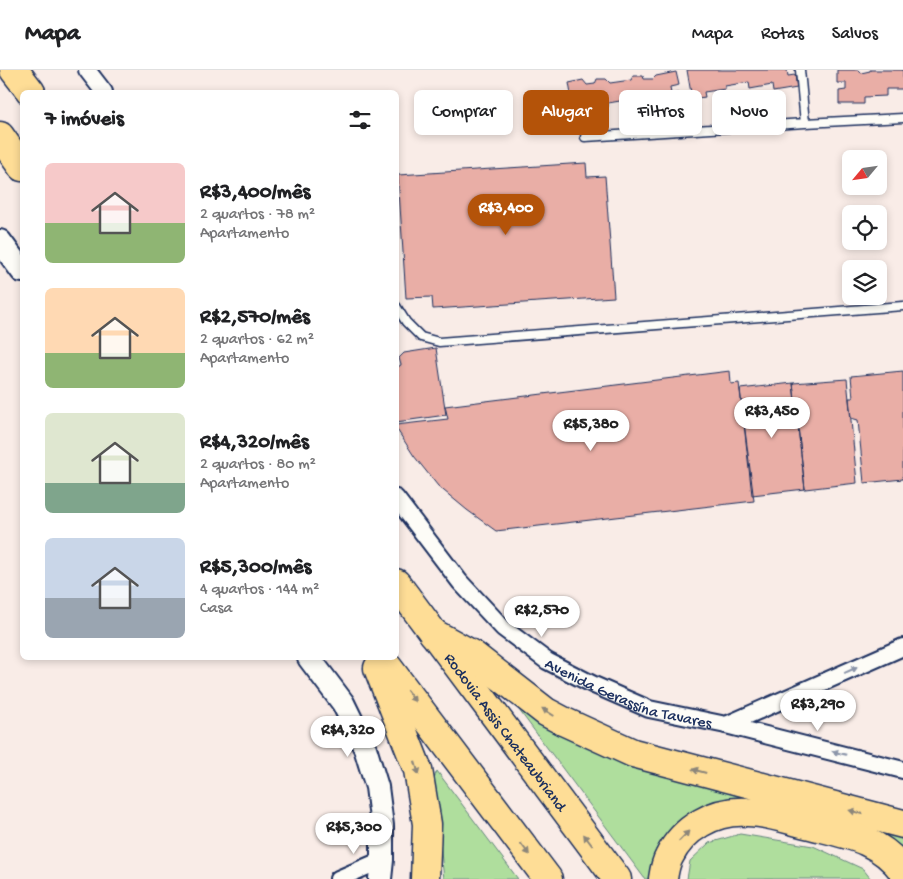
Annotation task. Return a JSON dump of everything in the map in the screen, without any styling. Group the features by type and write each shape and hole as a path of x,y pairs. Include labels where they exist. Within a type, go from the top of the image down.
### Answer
{"highway":[{"path":"14,70 29,90"},
{"path":"0,136 20,164"},
{"name":"Rodovia Assis Chateaubriand","path":"399,587 618,879"},
{"path":"433,633 473,655 546,712 633,753 903,824"},
{"path":"375,660 418,770 427,824 425,879"},
{"path":"383,660 548,879"},
{"path":"663,879 665,868 672,852 683,836 703,821 715,816 739,812 759,813 851,835 872,843 898,863 903,871"}],"main road":[{"path":"0,241 20,268"},
{"path":"310,660 342,703 365,748 378,786 382,826 381,870"}],"street":[{"path":"87,70 102,90"},
{"name":"Avenida Gerassína Tavares","path":"399,502 466,589 502,628 547,661 594,685 649,709 726,725 903,770"},
{"path":"726,725 903,647"},
{"path":"338,879 381,870"}],"lane":[{"path":"800,70 805,123"},
{"path":"585,137 903,118"},
{"path":"399,311 406,322 421,336 439,342 903,306"}],"green space":[{"path":"513,702 903,834 903,858 720,806 651,879 645,879"},
{"path":"437,771 518,879 444,879 433,780"},
{"path":"740,834 813,846 863,869 871,879 687,879 690,861 709,843"}],"building":[{"path":"687,70 787,70 788,76 795,75 797,88 773,90 772,85 750,89 749,82 725,86 725,89 704,92 705,97 702,97 702,90 690,90"},
{"path":"837,70 858,70 861,73 870,70 903,70 903,89 886,89 886,96 864,97 864,104 839,104 839,91 846,90 846,83 837,83"},
{"path":"676,72 679,85 670,87 670,90 619,90 619,101 609,103 609,90 570,90 569,83 583,80 587,85 595,84 597,79 606,79 610,83 631,80 633,76 653,79 656,76"},
{"path":"586,163 587,177 605,176 614,297 433,309 432,297 406,298 399,175"},
{"path":"436,348 446,415 399,422 399,366 401,365 399,358 404,353"},
{"path":"730,371 731,384 739,383 754,501 496,531 438,486 414,456 399,433 399,425 448,419 445,406"},
{"path":"903,371 903,479 864,483 858,420 851,418 849,398 853,398 851,376"},
{"path":"847,379 857,483 805,489 793,383"},
{"path":"793,383 805,489 752,495 740,389"}]}
